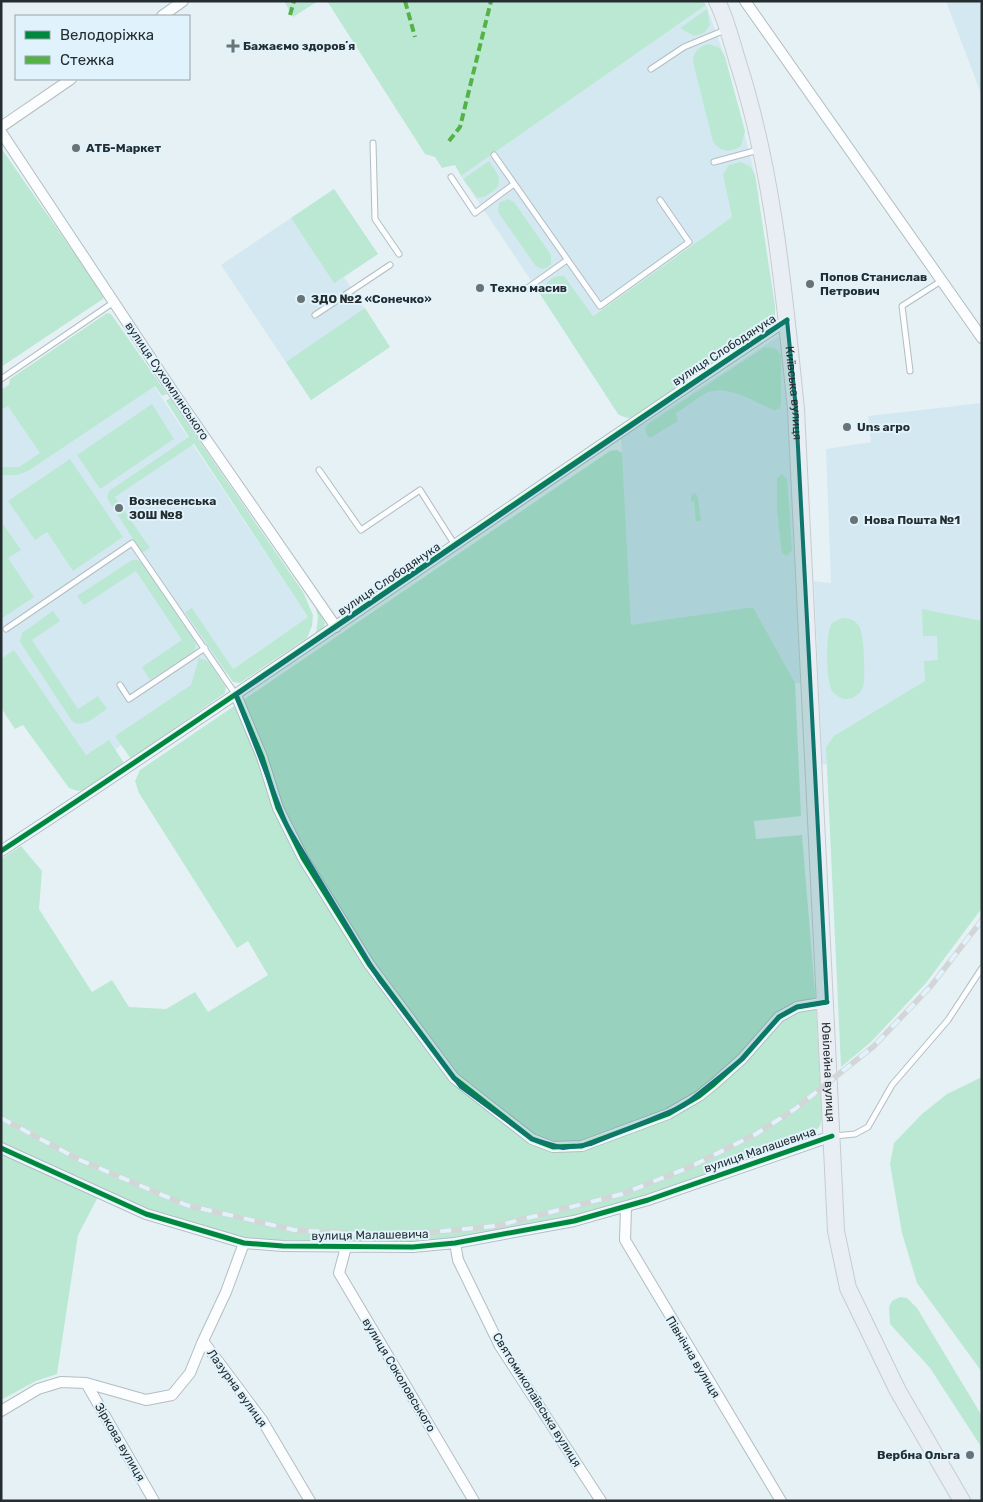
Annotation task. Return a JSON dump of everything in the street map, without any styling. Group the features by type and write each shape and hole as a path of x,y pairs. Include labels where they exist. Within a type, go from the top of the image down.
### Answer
{"main road":[{"name":"Київська вулиця","path":"717,1 728,29 746,88 761,149 787,320 796,409 813,734"},
{"name":"Ювілейна вулиця","path":"813,734 827,1002 836,1231 848,1288 898,1390 960,1500"}],"street":[{"path":"163,15 183,1"},
{"path":"745,1 982,338"},
{"path":"1,127 70,80"},
{"name":"вулиця Сухомлинського","path":"1,132 178,399 336,627"},
{"name":"вулиця Слободянука","path":"1,851 336,627 617,432 787,320"},
{"path":"236,695 262,757 278,808 303,858 374,972 454,1078 532,1139 558,1148 582,1146 668,1114 714,1084 742,1058 779,1016 797,1007 827,1002"},
{"name":"вулиця Малашевича","path":"1,1148 146,1214 244,1243 346,1247 413,1247 455,1243 574,1221 626,1207 832,1136"},
{"name":"Північна вулиця","path":"626,1207 625,1240 780,1501"},
{"name":"Лазурна вулиця","path":"244,1243 226,1292 203,1341 262,1420 310,1501"},
{"name":"Святомиколаївська вулиця","path":"455,1243 458,1260 500,1346 601,1501"},
{"name":"вулиця Соколовського","path":"346,1247 339,1273 474,1501"},
{"path":"1,1411 45,1386 61,1382 86,1383 146,1400 172,1395 190,1373 203,1341"},
{"name":"Зіркова вулиця","path":"86,1383 154,1501"}],"lane":[{"path":"651,69 684,47 728,29"},
{"path":"374,143 375,219 399,254"},
{"path":"714,162 761,149"},
{"path":"494,155 600,306 689,242 660,200"},
{"path":"451,177 474,212 514,184"},
{"path":"526,289 567,260"},
{"path":"315,315 390,265"},
{"path":"910,371 902,306 942,280"},
{"path":"1,379 114,302"},
{"path":"319,470 361,530 420,490 455,546"},
{"path":"6,629 132,543 236,695"},
{"path":"120,685 129,699 205,648"},
{"path":"832,1136 855,1134 868,1127 892,1085 948,1020 982,968"}],"highlighted area":[{"path":"787,320 796,409 827,1002 797,1007 779,1017 742,1059 683,1106 591,1144 563,1148 532,1139 461,1087 379,979 286,824 236,695"}],"shaded area":[{"path":"946,1 982,1 982,96"},
{"path":"706,5 725,57 755,175 759,198 567,334 461,176"},
{"name":"ЗДО №2 «Сонечко»","path":"334,189 378,254 344,277 390,347 311,400 221,265"},
{"name":"Вознесенська ЗОШ №8","path":"108,317 308,617 71,780 1,680 1,390"},
{"path":"779,336 783,339 806,683 795,683 753,607 631,626 621,439"},
{"path":"982,403 982,660 827,764 822,765 814,581 831,583 826,449 871,442 868,416"}],"green space":[{"path":"284,1 318,1 293,17"},
{"path":"327,1 703,1 706,5 461,176 455,165 442,168 435,157 425,154"},
{"path":"707,9 710,25 704,33 694,36 680,28"},
{"path":"709,44 720,48 725,57 745,131 741,146 733,150 722,150 713,142 693,62 697,50"},
{"path":"1,148 104,296 103,299 1,367"},
{"path":"489,161 497,173 499,181 492,192 484,197 477,198 463,179"},
{"path":"740,162 750,166 755,175 775,306 775,322 636,417 629,418 618,414 540,294 552,278 564,276 593,316 732,217 723,174 729,165"},
{"path":"334,189 378,254 334,283 291,218"},
{"path":"508,199 514,202 551,255 551,264 547,267 539,268 535,265 498,212 499,203"},
{"path":"365,308 390,347 311,400 286,362"},
{"path":"107,313 111,314 167,394 162,396 155,386 28,471 17,475 1,475 1,467 19,467 40,453 8,406 1,410 1,390 9,385 10,379"},
{"path":"765,347 776,349 781,355 781,404 779,409 774,410 731,392 723,390 714,391 702,395 676,413 678,421 650,438 647,435 648,424"},
{"path":"170,398 303,592 313,615 312,626 307,638 240,683 233,682 185,612 192,608 233,669 308,617 194,444 115,497 150,548 142,553 107,498 109,491 189,437 166,401"},
{"path":"152,404 174,439 100,489 77,455"},
{"path":"617,450 622,453 631,625 753,607 795,683 801,816 754,821 756,839 802,835 816,1004 822,1118 820,1126 809,1138 765,1150 649,1196 569,1218 455,1239 407,1242 244,1240 149,1210 1,1143 1,859 21,846 42,871 39,909 92,992 112,980 129,1007 166,1009 195,992 208,1012 268,975 248,941 237,948 139,793 135,781 140,770 610,451"},
{"path":"70,459 123,537 73,571 47,532 35,540 8,501"},
{"path":"782,474 787,479 792,550 787,556 782,553 777,511 777,478"},
{"path":"695,493 698,497 701,521 696,521 694,502 691,501 691,495"},
{"path":"1,521 21,550 8,558 34,597 1,619"},
{"path":"132,560 138,560 143,564 196,643 194,651 150,680 142,667 182,640 136,571 84,605 77,596"},
{"path":"314,602 325,623 324,628 316,633 318,617"},
{"path":"922,609 982,621 982,908 926,983 871,1042 841,1067 826,747 834,736 925,681 924,661 938,660 937,636 923,636"},
{"path":"53,611 60,621 32,640 78,709 98,696 107,709 85,723 81,724 72,721 20,642 22,633"},
{"path":"842,618 852,620 859,626 864,656 862,690 848,699 839,697 832,691 828,677 828,636 832,623"},
{"path":"14,650 86,755 109,740 124,763 84,790 78,791 69,788 23,725 15,729 1,708 1,659"},
{"path":"199,658 208,661 226,687 225,693 131,759 115,736 191,685"},
{"path":"982,1077 982,1372 917,1283 902,1233 890,1164 894,1143 922,1114 947,1094"},
{"path":"1,1153 98,1197 78,1235 57,1374 36,1381 1,1400"},
{"path":"900,1297 907,1298 917,1308 982,1416 982,1448 930,1368 890,1324 889,1307 892,1301"}],"railway":[{"path":"1,1118 80,1160 186,1205 294,1230 392,1236 496,1226 622,1194 690,1167 756,1134 795,1109 874,1046 931,986 982,920"}],"marked path":[{"path":"290,15 294,1"},
{"path":"405,1 415,37"},
{"path":"449,141 460,127 491,1"}],"cycle path":[{"path":"1,851 198,720 787,320"},
{"path":"236,695 262,757 278,808 303,858 369,964 454,1078 532,1139 553,1147 582,1146 668,1114 699,1096 714,1084 742,1059 779,1017 797,1007 827,1002"},
{"path":"1,1148 146,1214 244,1243 283,1246 413,1247 455,1243 574,1221 648,1200 832,1136"}],"place":[{"name":"Бажаємо здоровʼя","path":"233,46"},
{"name":"АТБ-Маркет","path":"76,148"},
{"name":"Попов Станислав Петрович","path":"810,284"},
{"name":"Техно масив","path":"480,288"},
{"name":"ЗДО №2 «Сонечко»","path":"301,299"},
{"name":"Uns агро","path":"847,427"},
{"name":"Вознесенська ЗОШ №8","path":"119,508"},
{"name":"Нова Пошта №1","path":"854,520"},
{"name":"Вербна Ольга","path":"970,1455"}]}
